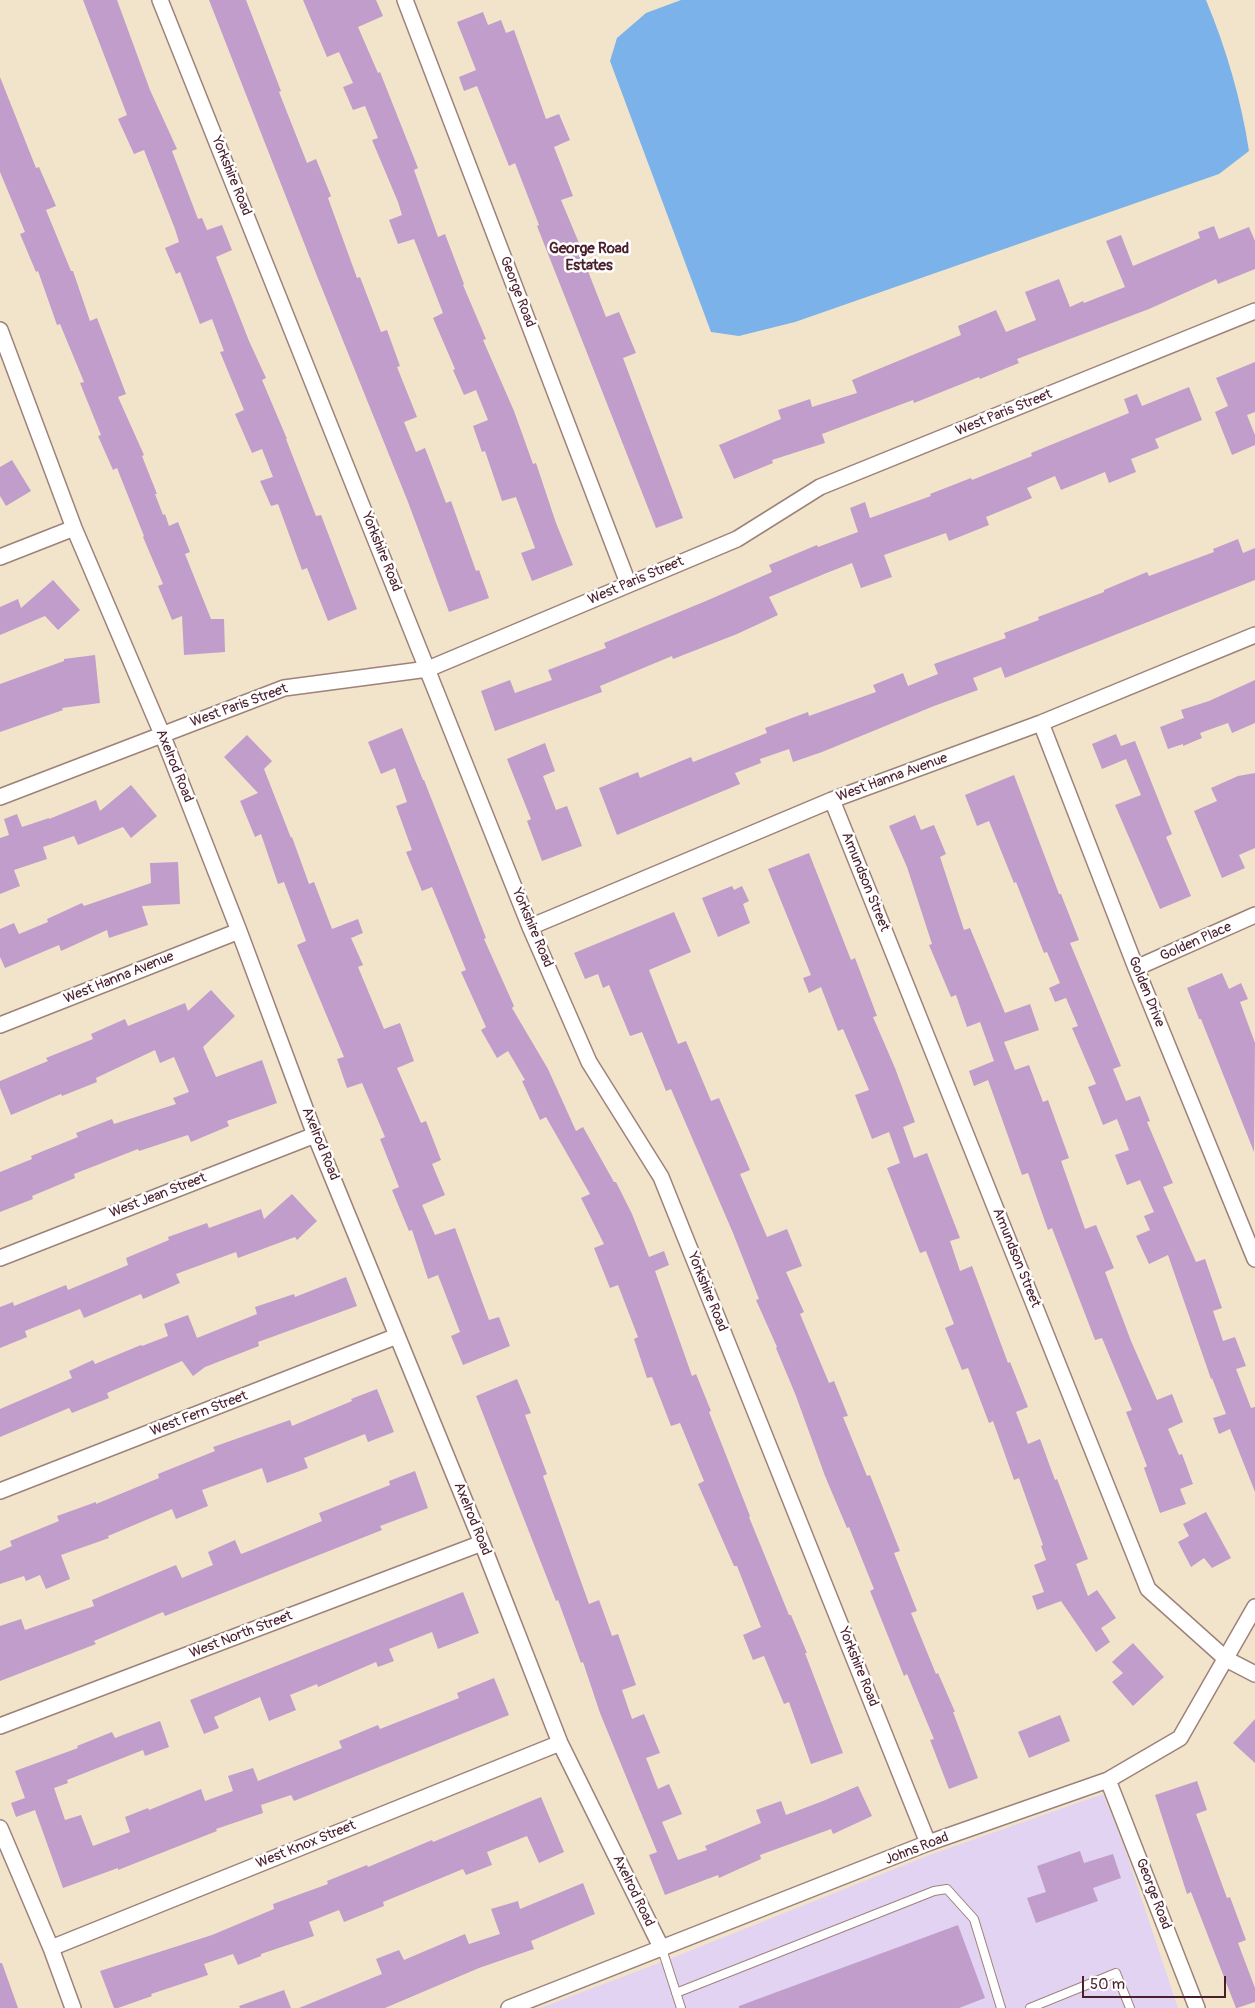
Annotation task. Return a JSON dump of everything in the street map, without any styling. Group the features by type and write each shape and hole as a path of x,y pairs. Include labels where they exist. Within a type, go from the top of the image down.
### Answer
{"street":[{"name":"Yorkshire Road","path":"160,0 530,927 589,1062 661,1177 928,1844"},
{"name":"George Road","path":"406,0 628,584"},
{"name":"West Paris Street","path":"0,797 284,688 428,669 737,539 820,487 1255,311"},
{"name":"Axelrod Road","path":"0,330 74,528 162,734 239,931 315,1135 482,1543 560,1743 662,1949"},
{"path":"0,557 74,528"},
{"name":"West Hanna Avenue","path":"530,927 832,800 1041,723 1255,635"},
{"name":"Golden Drive","path":"1041,723 1136,968 1255,1259"},
{"name":"Amundson Street","path":"832,800 1148,1589 1226,1659 1255,1674"},
{"name":"Golden Place","path":"1136,968 1255,915"},
{"name":"West Hanna Avenue","path":"0,1025 239,931"},
{"name":"West Jean Street","path":"0,1258 315,1135"},
{"name":"West Fern Street","path":"0,1491 397,1336"},
{"name":"West North Street","path":"0,1726 482,1543"},
{"name":"Johns Road","path":"509,2008 928,1844 1108,1780 1180,1738 1255,1607"},
{"name":"West Knox Street","path":"51,1948 560,1743"},
{"name":"George Road","path":"1108,1780 1197,2008"},
{"path":"0,1828 51,1948 73,2008"}],"lane":[{"path":"676,1993 934,1891 947,1889 974,1919 1001,2008"},
{"path":"662,1949 681,2008"},
{"path":"1030,2008 1116,1972 1130,2008"}],"shaded area":[{"path":"1103,1794 1125,1849 1178,2008 540,2008 659,1963 932,1854"}],"water":[{"path":"681,0 1206,0 1232,74 1242,112 1249,151 1219,174 795,322 739,336 711,332 610,61 617,38 646,13"}],"building":[{"path":"83,0 117,0 150,90 177,149 172,151 198,219 202,218 207,230 222,225 232,250 216,257 249,341 266,378 262,380 316,516 321,515 357,609 328,621 307,568 302,570 278,504 271,506 260,481 273,477 262,449 252,453 235,414 244,410 220,352 224,351 212,319 200,324 180,272 176,274 165,248 179,242 175,229 144,150 134,154 118,119 127,115"},
{"path":"209,0 246,0 307,163 316,159 331,196 328,198 357,278 360,277 381,332 387,330 400,366 397,367 417,417 404,422 416,452 425,448 446,503 451,501 476,571 479,570 489,598 449,612 408,502"},
{"path":"303,0 376,0 383,16 358,27 378,73 380,72 418,168 414,170 438,237 445,234 463,285 486,339 483,340 514,411 533,464 536,463 556,523 573,565 532,581 521,553 535,548 516,497 502,501 485,451 482,452 473,426 488,420 476,390 464,395 453,370 455,369 433,318 443,313 414,239 398,244 389,220 402,215 372,140 378,138 365,106 353,110 343,87 353,83 339,52 327,57"},
{"path":"483,12 488,25 501,20 506,33 514,30 546,119 559,114 570,140 554,147 573,196 561,200 584,255 582,256 606,317 619,312 636,353 623,358 683,518 656,528 537,226 539,225 515,163 509,166 477,86 464,91 459,77 476,70 457,22"},
{"path":"0,77 36,168 39,167 56,206 46,210 71,271 73,271 90,321 97,318 126,394 118,397 144,455 142,456 163,515 165,514 169,526 178,522 190,552 185,554 211,619 224,619 225,652 184,655 182,616 172,620 158,586 163,584 117,468 113,470 98,436 101,435 80,383 84,382 60,324 57,325 38,271 36,272 20,234 25,232 0,172"},
{"path":"1214,226 1219,239 1249,227 1255,241 1255,269 1218,284 1216,279 1149,309 1017,359 1019,363 980,379 979,377 914,403 913,400 822,434 825,443 772,460 773,463 734,479 719,445 781,419 778,410 810,399 812,407 857,393 852,380 961,335 958,326 996,310 1006,332 1036,320 1025,292 1059,279 1070,307 1125,287 1106,241 1121,235 1133,266 1200,238 1198,232"},
{"path":"1255,362 1255,412 1247,415 1255,435 1255,445 1232,455 1215,412 1228,406 1216,378"},
{"path":"1189,387 1202,420 1155,439 1159,448 1131,459 1136,472 1109,483 1105,472 1061,490 1055,476 1027,488 1032,498 986,517 989,525 949,541 946,533 884,555 892,577 861,588 852,563 769,597 778,615 737,634 673,659 672,656 600,686 602,692 495,731 481,691 510,680 515,693 552,680 548,670 606,648 604,643 772,572 769,565 817,545 818,547 858,532 850,508 865,502 870,518 1032,456 1031,453 1129,413 1124,399 1137,394 1142,406"},
{"path":"12,460 31,491 6,506 0,496 0,467"},
{"path":"1238,539 1243,553 1255,548 1255,580 1005,678 1001,667 973,678 978,690 822,752 793,762 789,749 760,759 761,763 735,773 740,784 617,835 599,788 638,772 640,778 691,757 693,762 767,733 765,728 808,712 809,716 876,692 873,685 903,673 908,686 938,674 934,664 1006,638 1004,633 1039,620 1038,617 1104,592 1104,590 1147,572 1149,576 1214,552 1213,549"},
{"path":"53,580 80,610 58,630 45,616 0,635 0,607 18,599 21,608"},
{"path":"95,655 100,703 62,708 63,710 0,732 0,684 64,661 64,659"},
{"path":"1255,680 1255,723 1232,733 1228,723 1200,733 1202,738 1183,746 1183,744 1168,749 1160,727 1184,718 1181,710 1209,701"},
{"path":"402,728 486,938 484,939 514,1006 512,1008 548,1069 576,1131 583,1127 614,1182 616,1182 632,1214 649,1257 664,1251 669,1265 655,1271 692,1376 696,1374 711,1411 709,1412 749,1517 789,1615 791,1615 807,1653 805,1653 843,1753 811,1764 789,1702 784,1704 764,1656 753,1660 743,1635 761,1627 737,1566 734,1566 698,1484 704,1481 680,1423 671,1426 652,1377 647,1378 634,1339 638,1337 618,1285 610,1288 594,1248 604,1244 581,1198 590,1194 546,1117 540,1120 522,1081 525,1080 508,1051 497,1058 481,1030 486,1027 461,972 466,970 432,887 422,891 406,852 412,850 396,806 407,802 395,768 381,774 368,742"},
{"path":"1116,734 1121,746 1135,741 1172,834 1166,837 1191,896 1160,909 1115,805 1141,795 1126,759 1102,769 1092,744"},
{"path":"247,735 272,761 264,769 309,884 314,882 332,929 358,919 363,933 351,938 363,965 358,967 384,1029 400,1023 414,1061 397,1068 421,1123 426,1121 441,1160 432,1164 445,1195 422,1205 435,1235 455,1228 489,1320 499,1317 510,1346 463,1365 451,1336 460,1332 438,1275 428,1279 412,1230 409,1231 392,1190 399,1187 380,1139 385,1137 362,1083 347,1088 337,1059 344,1057 297,945 306,941 284,882 278,884 261,834 255,837 240,801 258,793 224,757"},
{"path":"545,743 555,771 543,776 556,810 567,806 582,846 542,861 527,821 531,819 507,759"},
{"path":"1255,773 1255,848 1239,855 1245,868 1222,878 1194,811 1217,801 1211,788 1238,776"},
{"path":"1014,775 1059,894 1061,894 1079,940 1070,943 1121,1066 1113,1069 1126,1101 1140,1096 1150,1121 1147,1122 1173,1183 1163,1187 1196,1262 1205,1259 1222,1308 1213,1311 1223,1341 1235,1337 1246,1366 1236,1369 1251,1408 1255,1407 1255,1492 1230,1429 1219,1434 1213,1418 1226,1414 1211,1379 1168,1255 1149,1264 1136,1236 1150,1230 1144,1216 1154,1212 1140,1180 1127,1185 1115,1155 1129,1150 1117,1119 1103,1125 1088,1087 1096,1084 1072,1028 1078,1026 1066,998 1055,1002 1049,988 1060,983 1047,952 1044,953 989,821 977,826 965,795"},
{"path":"131,785 157,816 131,838 123,827 78,845 74,836 43,847 47,859 14,870 20,886 0,894 0,838 9,835 4,819 17,814 22,827 49,819 96,800 100,811"},
{"path":"915,815 921,830 934,825 946,854 940,857 964,930 970,928 1005,1013 1030,1004 1039,1030 1004,1042 1015,1070 1029,1065 1043,1102 1048,1100 1069,1158 1061,1161 1085,1229 1096,1225 1114,1268 1105,1272 1131,1341 1157,1400 1172,1394 1183,1422 1168,1429 1179,1455 1182,1454 1193,1484 1180,1489 1186,1504 1160,1513 1144,1468 1147,1466 1126,1412 1132,1410 1102,1338 1095,1340 1052,1228 1048,1230 1028,1173 1022,1175 988,1080 974,1086 969,1071 994,1061 980,1022 967,1027 956,995 951,997 929,945 932,944 907,867 889,826"},
{"path":"809,853 851,960 855,958 877,1016 873,1017 915,1122 903,1127 914,1158 927,1153 960,1238 950,1241 960,1271 972,1266 1008,1363 1010,1362 1028,1407 1016,1412 1028,1444 1040,1439 1088,1559 1076,1564 1088,1596 1097,1590 1116,1618 1101,1628 1110,1642 1096,1652 1061,1601 1037,1610 1032,1596 1044,1592 1034,1565 1046,1560 1041,1546 1043,1545 1019,1478 1014,1480 993,1421 989,1423 968,1368 962,1370 945,1328 954,1324 926,1251 920,1253 887,1168 900,1163 889,1132 872,1139 855,1095 869,1090 843,1029 838,1031 821,987 809,993 803,978 811,975 768,869"},
{"path":"178,862 180,904 142,906 148,925 109,938 107,930 61,951 59,945 5,968 0,957 0,929 14,923 19,934 48,922 47,919 82,903 84,906 151,883 150,863"},
{"path":"732,886 734,890 742,886 749,901 743,904 750,923 718,937 702,898"},
{"path":"674,912 691,952 649,970 678,1044 686,1041 711,1101 719,1098 750,1170 740,1174 767,1237 787,1229 802,1266 786,1272 804,1312 800,1314 829,1383 834,1381 848,1416 843,1417 867,1476 870,1475 900,1551 894,1553 917,1611 911,1613 936,1674 938,1673 955,1712 953,1712 978,1778 949,1789 930,1740 934,1739 907,1674 904,1676 870,1591 874,1589 849,1527 847,1528 825,1476 777,1347 756,1300 759,1299 733,1233 671,1089 666,1091 642,1032 630,1036 609,985 603,988 598,974 585,979 574,953"},
{"path":"1222,973 1229,989 1241,983 1248,999 1240,1002 1255,1043 1254,1152 1187,988"},
{"path":"211,990 235,1016 203,1047 216,1077 262,1060 277,1103 227,1121 229,1126 191,1142 188,1135 139,1151 138,1149 74,1174 75,1178 32,1196 33,1199 0,1212 0,1172 32,1159 31,1156 78,1137 76,1133 112,1119 114,1124 176,1104 173,1098 189,1092 174,1057 160,1063 155,1050 96,1078 97,1082 62,1096 61,1094 11,1115 0,1088 0,1081 48,1061 46,1058 93,1039 91,1034 125,1019 128,1026 185,1003 188,1011"},
{"path":"292,1194 317,1221 297,1240 295,1237 238,1258 236,1252 176,1274 180,1283 143,1299 141,1294 84,1318 80,1309 25,1331 27,1337 0,1348 0,1307 13,1302 14,1306 66,1285 68,1290 128,1265 126,1258 169,1240 168,1237 207,1223 209,1228 261,1209 264,1219"},
{"path":"346,1277 357,1306 258,1342 259,1346 205,1367 193,1376 182,1361 107,1393 109,1398 72,1413 69,1408 0,1437 0,1409 72,1378 69,1371 93,1360 95,1364 168,1336 164,1324 188,1315 197,1338 257,1314 255,1307 294,1294 295,1297"},
{"path":"517,1379 531,1413 525,1415 547,1474 543,1476 589,1604 599,1600 612,1636 618,1634 636,1685 622,1690 632,1719 644,1714 660,1753 646,1758 658,1789 669,1784 682,1814 662,1822 678,1860 707,1850 705,1846 761,1823 756,1810 781,1801 786,1815 858,1786 872,1816 833,1834 831,1829 760,1855 761,1859 719,1878 718,1875 665,1895 649,1855 657,1852 600,1713 583,1662 581,1663 558,1600 556,1601 476,1396"},
{"path":"377,1389 394,1432 368,1442 365,1434 304,1458 308,1468 267,1483 262,1468 202,1490 208,1506 176,1519 172,1509 108,1536 109,1538 61,1555 70,1579 46,1589 40,1575 26,1581 24,1576 0,1584 0,1551 12,1546 10,1541 59,1521 57,1516 96,1502 96,1504 159,1478 158,1474 215,1451 213,1447 290,1420 292,1426"},
{"path":"415,1471 428,1508 380,1526 382,1530 165,1616 163,1612 94,1641 96,1644 0,1681 0,1626 21,1619 25,1630 94,1606 92,1600 176,1565 182,1578 213,1565 208,1552 235,1540 241,1554 254,1549 322,1521 319,1513 390,1485 389,1481"},
{"path":"1206,1512 1231,1558 1212,1568 1204,1558 1191,1567 1178,1542 1189,1536 1183,1524"},
{"path":"463,1592 479,1633 438,1649 432,1632 389,1649 394,1661 378,1667 376,1662 318,1687 317,1684 290,1695 296,1710 269,1721 260,1697 214,1717 219,1728 204,1734 190,1700"},
{"path":"1133,1643 1164,1677 1133,1706 1112,1682 1123,1673 1112,1662"},
{"path":"494,1678 509,1715 294,1801 291,1795 261,1805 263,1813 216,1829 217,1831 118,1870 118,1868 63,1888 35,1810 16,1817 11,1803 25,1798 15,1771 78,1748 77,1746 112,1732 115,1738 160,1721 169,1747 145,1756 143,1750 67,1780 68,1783 54,1788 65,1820 81,1815 93,1846 130,1832 125,1817 148,1808 149,1810 201,1789 205,1801 233,1791 228,1776 253,1768 258,1781 342,1748 339,1741 378,1725 380,1729 459,1698 457,1693"},
{"path":"1060,1715 1070,1741 1029,1758 1018,1732"},
{"path":"1255,1719 1255,1763 1233,1743"},
{"path":"1197,1781 1207,1810 1196,1814 1227,1898 1230,1897 1246,1940 1238,1943 1255,1988 1255,2002 1237,2008 1191,1892 1187,1894 1155,1795"},
{"path":"541,1797 564,1852 539,1863 527,1836 487,1852 492,1865 466,1875 463,1869 383,1902 384,1906 344,1922 339,1910 309,1922 314,1936 261,1954 261,1956 238,1965 233,1954 204,1964 208,1975 114,2008 100,1971 212,1935 274,1909 273,1904 328,1884 327,1881 367,1865 368,1867 432,1840 433,1842"},
{"path":"1080,1851 1084,1863 1113,1854 1121,1878 1093,1888 1098,1901 1036,1923 1027,1898 1046,1892 1037,1866"},
{"path":"583,1883 595,1914 531,1941 534,1949 479,1968 385,2008 299,2008 382,1974 376,1959 399,1950 404,1960 465,1934 469,1944 500,1934 491,1909 518,1901 520,1909"},
{"path":"958,1925 985,1998 959,2008 739,2008 739,2006"},
{"path":"0,1963 2,1963 18,2008 0,2008"},
{"path":"284,1990 291,2008 240,2008 239,2006"}],"district":[{"name":"George Road Estates","path":"589,258"}]}
